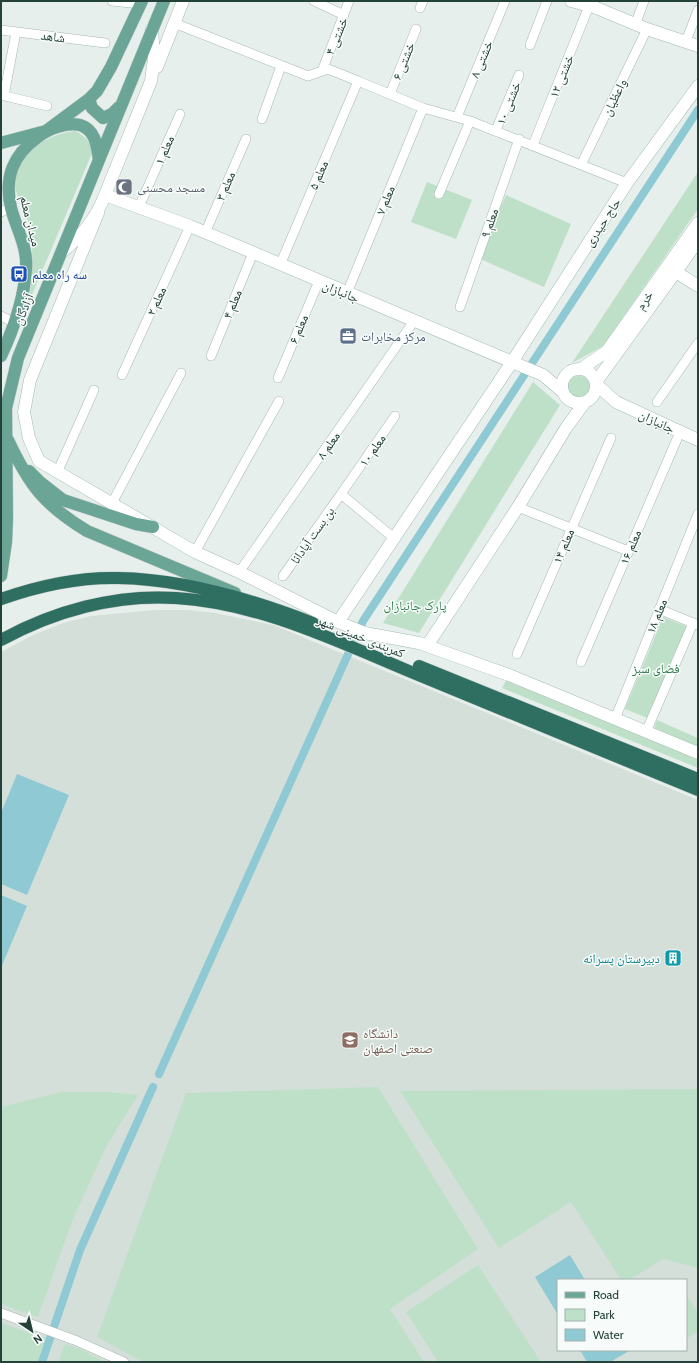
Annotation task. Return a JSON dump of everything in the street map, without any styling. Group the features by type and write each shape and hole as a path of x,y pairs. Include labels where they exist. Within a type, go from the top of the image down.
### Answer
{"highway":[{"name":"کمربندی خمینی شهر","path":"1,599 24,591 56,584 118,578 159,582 253,600 342,632 401,663 698,790"},
{"name":"کمربندی خمینی شهر","path":"1,640 42,621 81,608 102,603 141,598 176,598 227,604 297,626 342,632"},
{"name":"کمربندی خمینی شهر","path":"401,663 698,779"}],"main road":[{"name":"آزادگان","path":"1,576 6,542 8,492 6,408 18,358 99,164 119,107 164,1"},
{"path":"1,143 46,131 89,99 97,91 112,67 141,3"},
{"path":"89,99 92,108 103,118 112,114 119,107"},
{"name":"میدان معلم","path":"24,293 26,267 24,249 6,210 9,179 17,156 29,143 46,131 72,124 82,126 97,141 99,164"},
{"path":"1,196 6,210"},
{"name":"آزادگان","path":"1,356 15,323 24,293"},
{"path":"1,396 18,358"},
{"path":"6,436 23,472 34,488 55,510 70,521 100,537 253,600"},
{"path":"14,452 40,482 63,500 136,524 153,527"},
{"path":"1,521 6,542"}],"street":[{"path":"112,1 141,3"},
{"path":"183,1 30,380 24,412 29,438 39,461 111,505 153,527 195,552 239,572 342,632 365,633 427,646 509,676 698,753"},
{"path":"314,1 344,15"},
{"name":"خشتی ۴","path":"322,71 350,1"},
{"name":"خشتی ۸","path":"457,117 505,1"},
{"path":"530,45 547,1"},
{"path":"571,1 590,4 647,29 698,46"},
{"path":"636,24 644,1"},
{"name":"خشتی ۱۲","path":"533,145 590,4"},
{"path":"686,41 698,10"},
{"path":"174,23 308,76 328,69 357,83 390,94 423,108 496,130 627,184"},
{"path":"151,81 154,58 152,29"},
{"name":"خشتی ۶","path":"390,94 416,29"},
{"name":"واعظیان","path":"581,165 647,29"},
{"name":"شاهد","path":"1,30 105,43"},
{"path":"16,32 2,95 47,106"},
{"path":"262,119 282,66"},
{"name":"خشتی ۱۰","path":"496,130 519,75"},
{"name":"معلم ۵","path":"280,265 357,83"},
{"name":"حاج حیدری","path":"342,632 395,539 627,184 698,86"},
{"name":"معلم ۷","path":"347,293 423,108"},
{"name":"معلم ۱","path":"139,207 180,114"},
{"path":"439,194 470,121"},
{"name":"معلم ۳","path":"205,233 246,139"},
{"name":"معلم ۹","path":"460,307 519,140"},
{"name":"جانبازان","path":"105,195 190,226 543,375"},
{"path":"61,253 79,238 98,213"},
{"name":"خرم","path":"596,383 611,354 698,223"},
{"name":"معلم ۲","path":"122,375 190,226"},
{"name":"خرم","path":"576,370 611,354 676,272 698,241"},
{"name":"معلم ۴","path":"211,356 253,253"},
{"path":"676,272 698,286"},
{"name":"معلم ۶","path":"278,378 319,281"},
{"path":"1,316 15,323"},
{"name":"معلم ۸","path":"242,568 414,321"},
{"path":"657,402 698,343"},
{"path":"566,428 566,396 562,384 563,379 576,370"},
{"path":"543,375 576,370 591,374 596,383 616,402"},
{"path":"111,505 181,373"},
{"path":"543,375 566,396 580,404 587,401 616,402"},
{"path":"427,646 518,506 566,428 594,394 596,383"},
{"path":"57,473 94,390"},
{"path":"195,552 279,401"},
{"name":"جانبازان","path":"616,402 698,440"},
{"name":"معلم ۱۰","path":"342,494 348,483 395,416"},
{"name":"معلم ۱۶","path":"581,662 680,432"},
{"name":"معلم ۱۴","path":"517,654 611,438"},
{"path":"342,494 395,539"},
{"name":"بن بست آپادانا","path":"284,576 342,494"},
{"path":"518,506 628,551"},
{"name":"معلم ۱۸","path":"615,719 659,609 694,536 698,514"},
{"path":"646,732 695,624 659,609"},
{"path":"1,1314 44,1328 124,1362"}],"shaded area":[{"name":"دانشگاه صنعتی اصفهان","path":"156,610 188,610 215,613 273,625 698,800 698,1362 1,1362 1,652 33,635 63,623 91,616"}],"green space":[{"path":"75,131 86,139 93,151 26,309 31,280 32,251 29,226 17,194 15,181 17,169 31,150 41,143 52,137"},
{"path":"698,172 698,209 603,346 572,363"},
{"path":"427,182 472,200 456,239 411,222"},
{"path":"506,195 571,224 544,287 478,258"},
{"path":"579,376 587,379 590,387 587,395 579,398 571,395 568,387 571,379"},
{"name":"پارک جانبازان","path":"533,382 560,405 419,633 383,623"},
{"name":"فضای سبز","path":"663,617 688,627 650,719 625,709"},
{"path":"509,675 698,760 698,768 502,688"},
{"path":"657,720 698,738 698,748 654,729"},
{"path":"378,1087 478,1249 390,1309 424,1362 143,1362 97,1337 186,1093"},
{"path":"698,1089 698,1268 663,1259 631,1279 620,1279 571,1202 499,1248 400,1091"},
{"path":"61,1092 110,1092 138,1095 106,1147 72,1221 38,1317 1,1304 1,1107"},
{"path":"478,1265 541,1362 438,1362 406,1312"},
{"path":"687,1296 698,1313 698,1331 687,1338"},
{"path":"1,1323 46,1338 38,1362 1,1362"},
{"path":"65,1344 80,1349 105,1362 58,1362"}],"water":[{"path":"17,774 69,795 27,895 1,884 1,813"},
{"path":"1,895 27,906 1,968"},
{"path":"570,1255 584,1279 557,1279 557,1313 535,1277"},
{"path":"581,1351 629,1351 610,1362 587,1362"}],"waterway":[{"path":"159,1074 363,621 698,110"},
{"path":"42,1362 80,1250 153,1087"}],"place":[{"name":"مسجد محسنی","path":"124,187"},
{"name":"سه راه معلم","path":"19,274"},
{"name":"مرکز مخابرات","path":"348,336"},
{"name":"دبیرستان پسرانه","path":"673,958"},
{"name":"دانشگاه صنعتی اصفهان","path":"350,1040"}]}
